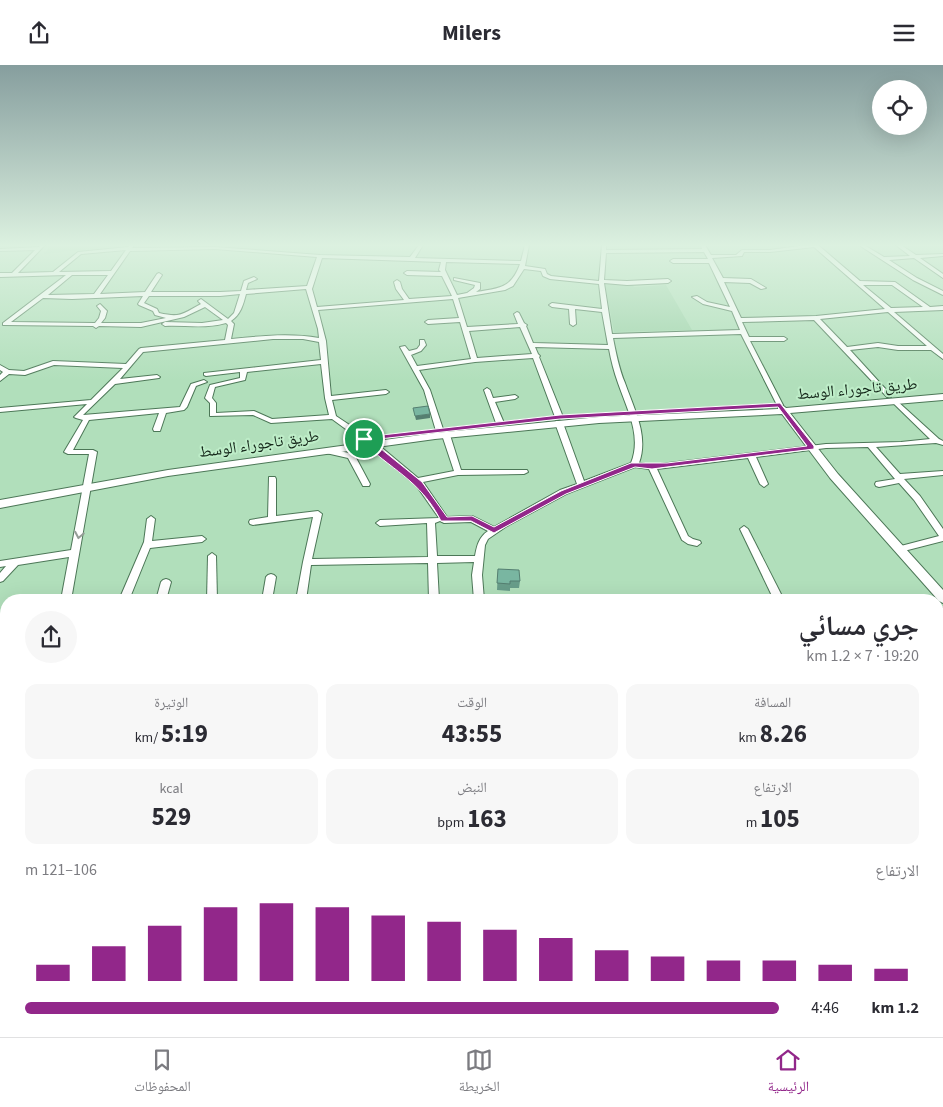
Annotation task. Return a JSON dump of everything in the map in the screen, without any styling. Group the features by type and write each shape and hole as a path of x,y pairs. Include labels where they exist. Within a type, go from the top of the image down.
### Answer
{"main road":[{"path":"891,398 943,391"},
{"name":"طريق تاجوراء الوسط","path":"0,504 87,484 442,432 559,420 782,408 891,398 943,397"},
{"path":"782,408 834,476 939,594"},
{"path":"442,432 500,423 559,420"},
{"path":"0,497 87,484 168,466 368,442"}],"street":[{"path":"2,326 50,290"},
{"path":"96,297 100,290"},
{"path":"148,290 141,304 155,310 157,314 175,318"},
{"path":"43,296 96,297 146,294 204,294 254,290"},
{"path":"310,290 323,341 328,398 333,417 368,442 426,490 444,519"},
{"path":"400,290 408,300"},
{"path":"451,290 475,359"},
{"path":"469,294 475,290"},
{"path":"314,309 454,297 489,290"},
{"path":"603,290 612,347 621,382 633,415 639,446 638,457 634,465"},
{"path":"726,290 745,335 782,408"},
{"path":"866,290 943,357"},
{"path":"903,290 929,309"},
{"path":"2,326 96,326 170,323 185,325 227,321 236,315 243,291"},
{"path":"204,294 201,301 204,305 232,326 228,340"},
{"path":"695,297 705,303 735,310"},
{"path":"141,325 175,318 204,305"},
{"path":"552,305 605,311"},
{"path":"96,326 102,318 104,311 100,306"},
{"path":"572,307 573,325"},
{"path":"739,320 816,318 889,310 943,308"},
{"path":"517,313 524,325 536,356 581,485"},
{"path":"816,318 891,398 939,442"},
{"path":"428,322 461,320"},
{"path":"465,329 524,325"},
{"path":"610,336 745,335 784,339"},
{"path":"323,341 303,337 228,340 144,348 78,417 87,418 184,408 194,385 205,378 244,370 325,363"},
{"path":"407,354 419,350 423,345 422,341"},
{"path":"531,345 612,347"},
{"path":"845,349 878,345 898,348 932,348"},
{"path":"403,347 427,390 458,473"},
{"path":"416,368 475,359 536,356"},
{"path":"0,367 7,372 29,373 53,363 127,366"},
{"path":"244,370 242,379 212,386 208,398 213,403 212,415 254,413 271,421 333,417"},
{"path":"0,379 7,372"},
{"path":"112,382 158,377"},
{"path":"487,390 500,423"},
{"path":"328,398 386,392"},
{"path":"491,400 515,397"},
{"path":"0,410 91,402"},
{"path":"157,429 163,411"},
{"path":"67,594 92,451 68,453 87,418"},
{"path":"479,594 478,559 484,537 564,492 634,465 652,467 812,447 939,442"},
{"path":"870,445 917,498 943,537 900,549"},
{"path":"324,450 351,456 366,484"},
{"path":"751,455 764,484"},
{"path":"652,467 685,539 697,543"},
{"path":"416,481 458,473 524,472"},
{"path":"879,484 943,473"},
{"path":"272,479 272,519"},
{"path":"252,522 318,514 302,594"},
{"path":"126,594 146,545 151,519"},
{"path":"380,523 472,519 494,530"},
{"path":"431,520 434,594"},
{"path":"744,529 776,594"},
{"path":"146,545 202,539"},
{"path":"0,564 75,553"},
{"path":"212,556 212,594"},
{"path":"307,562 478,559"},
{"path":"0,579 14,562"},
{"path":"268,594 271,577"},
{"path":"163,594 166,582"}],"shaded area":[{"path":"606,290 669,290 692,330 614,332"}],"building":[{"path":"428,406 430,414 415,416 413,408"},
{"path":"498,569 519,570 520,581 510,581 510,584 497,583"}],"route":[{"path":"780,405 812,447 652,467 634,465 564,492 494,530 470,518 444,519 426,490 419,483 364,439 439,429 560,417 780,405"}]}
